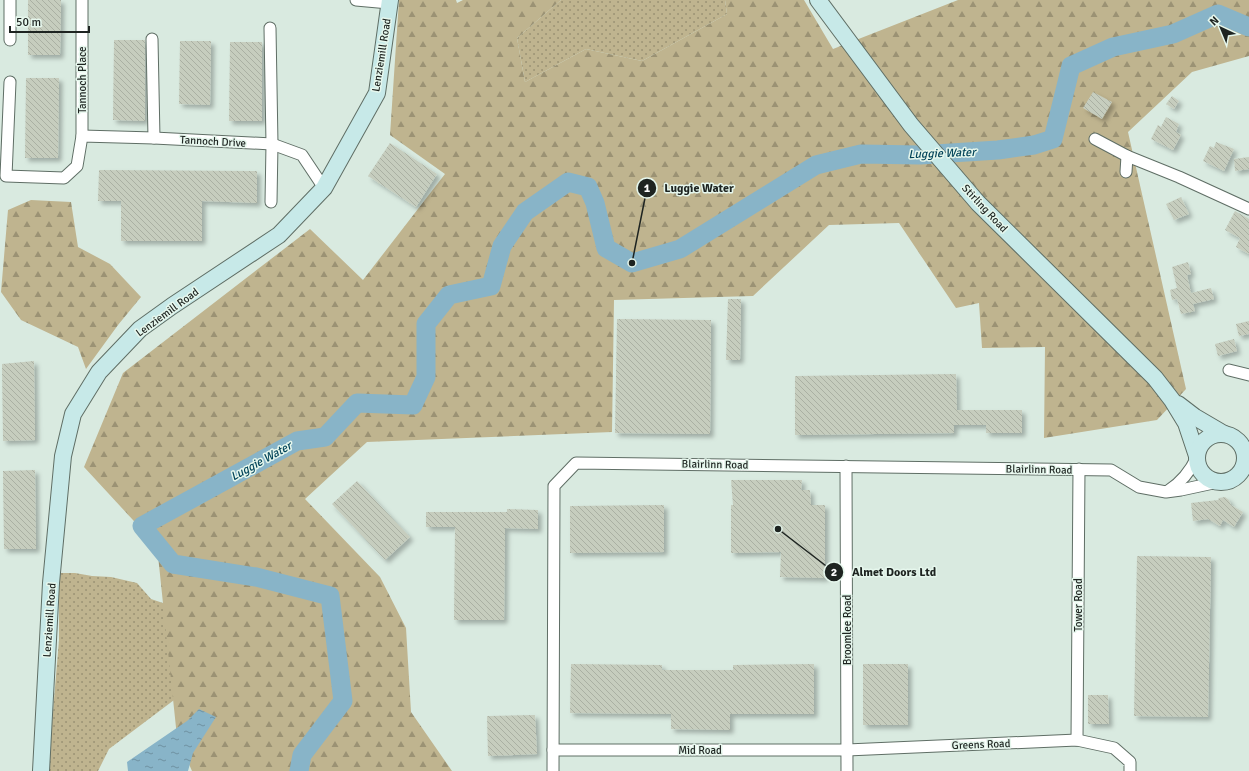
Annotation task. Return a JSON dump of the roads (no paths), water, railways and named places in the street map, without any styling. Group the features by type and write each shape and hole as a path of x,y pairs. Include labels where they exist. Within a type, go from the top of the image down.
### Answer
{"main road":[{"name":"Stirling Road","path":"818,0 911,125 978,203 1155,378 1172,400 1190,431 1197,456"},
{"name":"Lenziemill Road","path":"41,771 51,583 63,456 73,414 99,372 140,329 279,235 324,188 377,93 389,2"},
{"name":"Stirling Road","path":"1172,400 1195,417 1224,434"},
{"path":"1224,434 1237,439 1242,445 1247,460 1242,471 1235,478 1227,482 1218,482 1209,479 1202,472 1198,464 1197,456 1200,448 1206,439 1212,436 1224,434 1249,433"}],"street":[{"path":"10,0 10,40"},
{"name":"Tannoch Place","path":"82,0 82,136"},
{"path":"356,0 389,2"},
{"path":"270,28 272,144 271,202"},
{"path":"152,39 154,138"},
{"path":"10,82 6,176 64,178 77,166 82,136"},
{"name":"Tannoch Drive","path":"82,136 272,144 302,155 324,188"},
{"path":"1095,139 1127,156 1179,177 1249,209"},
{"path":"1126,172 1127,156"},
{"path":"1229,370 1249,375"},
{"path":"1166,492 1179,484 1191,470 1197,456"},
{"name":"Blairlinn Road","path":"552,771 554,486 576,463 1111,470 1139,487 1166,492 1218,482"},
{"name":"Broomlee Road","path":"846,466 848,771"},
{"name":"Tower Road","path":"1077,740 1079,469"},
{"name":"Greens Road","path":"847,750 1077,740 1114,748 1130,762 1130,771"},
{"name":"Mid Road","path":"553,750 847,750"}],"water":[{"path":"199,709 216,717 193,753 188,771 128,771 127,762 187,721"}],"waterway":[{"name":"Luggie Water","path":"299,771 302,755 343,701 330,596 256,577 173,564 142,526 297,441 325,437 357,403 413,405 426,377 426,324 449,295 491,286 502,246 525,212 568,182 588,187 595,203 606,248 632,263 680,249 816,165 861,154 920,155 998,150 1034,145 1053,139 1071,66 1113,47 1173,34 1218,14 1249,27"}],"place":[{"name":"Luggie Water","path":"632,263"},
{"name":"Almet Doors Ltd","path":"778,529"}]}
